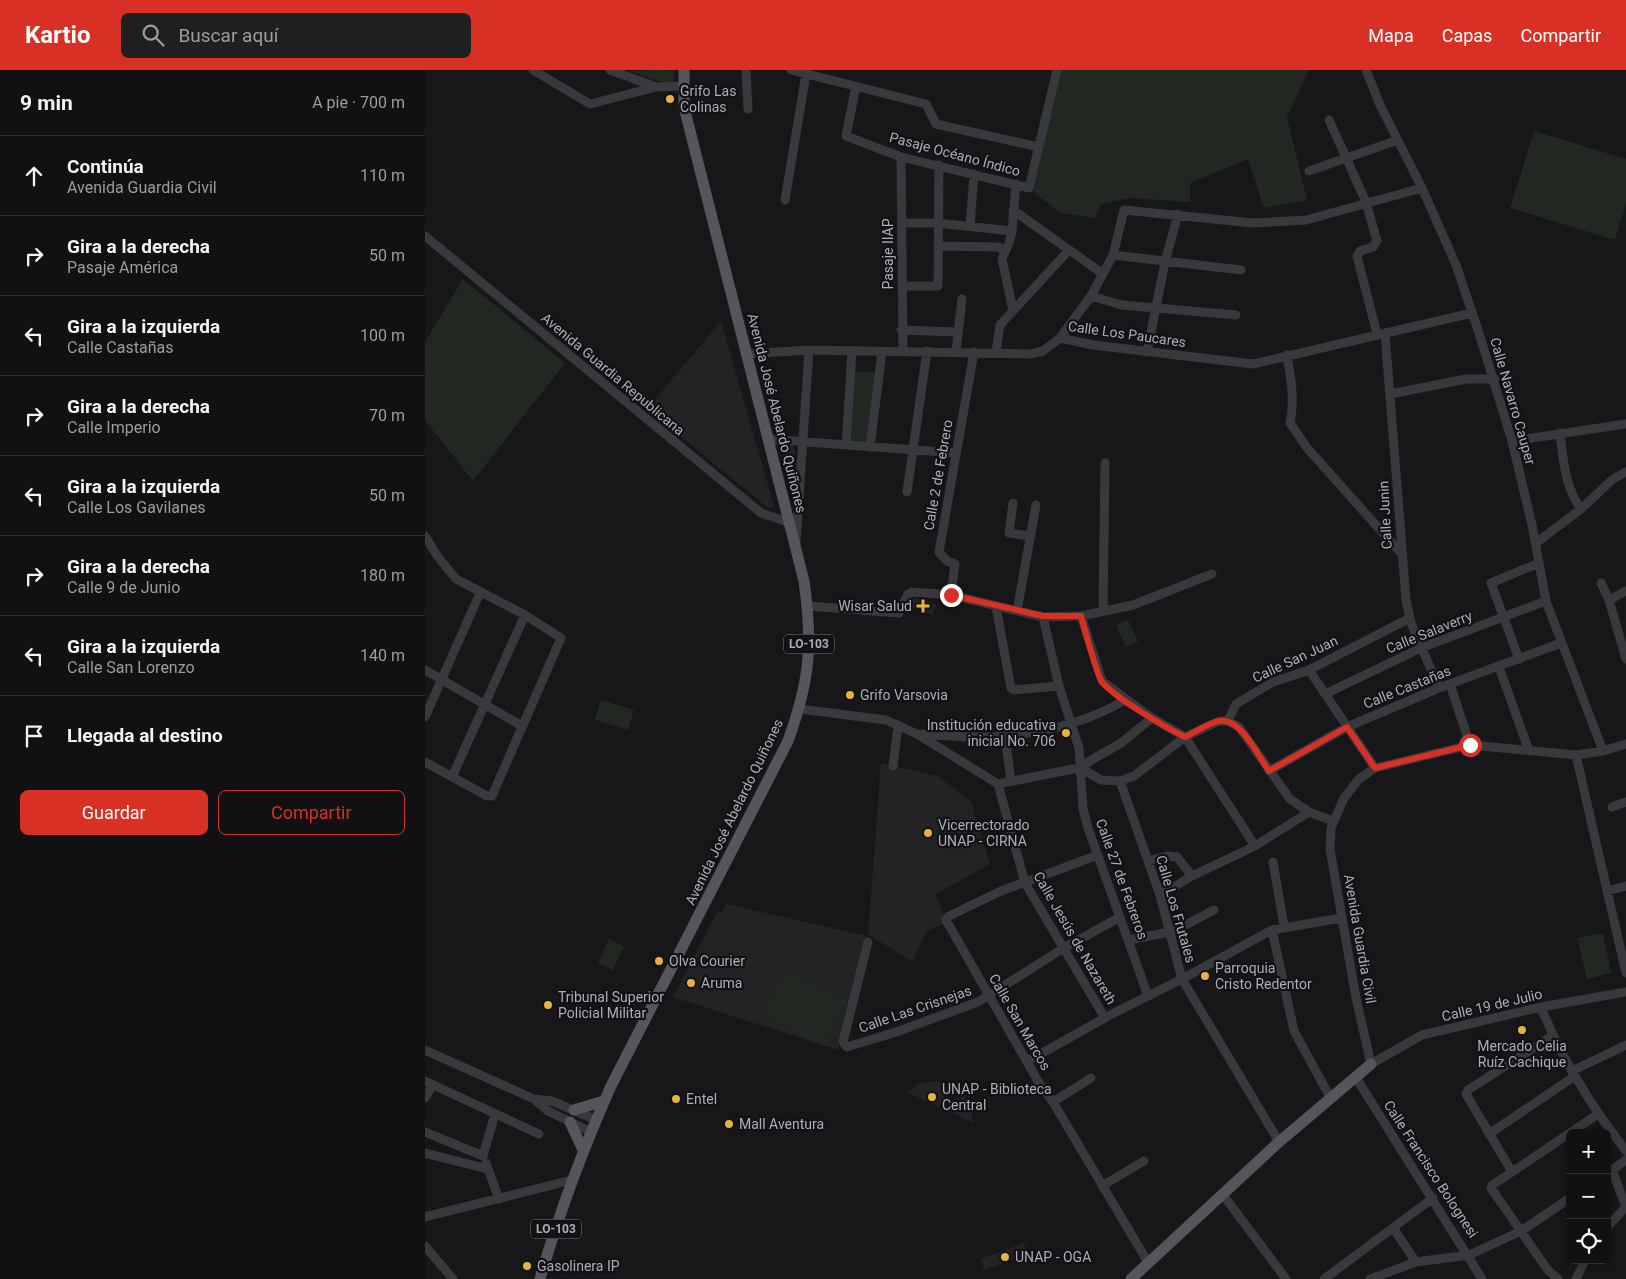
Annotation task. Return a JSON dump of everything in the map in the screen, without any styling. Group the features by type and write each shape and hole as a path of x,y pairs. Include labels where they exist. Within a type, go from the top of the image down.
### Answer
{"main road":[{"name":"Avenida José Abelardo Quiñones","path":"539,1279 572,1180 604,1101 788,741 800,709 809,666 807,606 804,581 684,107 684,70"},
{"path":"1131,1279 1279,1142 1371,1064"},
{"path":"574,1110 604,1101"},
{"path":"570,1122 583,1150"}],"street":[{"path":"533,70 590,104 656,87 684,86"},
{"path":"610,70 626,73 656,87"},
{"path":"746,70 748,109"},
{"path":"791,70 926,104 936,124 1039,147 1057,70"},
{"name":"Calle Navarro Cauper","path":"1366,70 1380,105 1422,188 1456,265 1495,379 1512,441 1536,543 1546,601 1603,751"},
{"path":"785,200 806,74"},
{"name":"Pasaje Océano Índico","path":"856,86 846,136 901,157 1029,188 1039,147"},
{"path":"1329,120 1366,202"},
{"path":"1309,171 1398,140"},
{"name":"Pasaje IIAP","path":"901,157 903,223 901,330 903,352"},
{"path":"902,286 938,286 937,223 939,165"},
{"path":"970,226 974,174"},
{"path":"1013,310 1002,259 1012,231 1016,184"},
{"path":"1060,338 1091,296 1113,255 1124,210 1253,222 1306,220 1422,188"},
{"name":"Calle Junin","path":"1366,202 1377,240 1373,247 1360,251 1357,256 1381,334 1390,394 1401,552 1410,618 1439,688"},
{"path":"1013,210 1103,274"},
{"path":"1147,352 1165,262 1178,214"},
{"path":"903,223 937,223 1012,231"},
{"name":"Avenida Guardia Republicana","path":"425,236 761,513 790,523"},
{"path":"938,246 999,247 1005,252"},
{"path":"996,352 1000,325 1069,250"},
{"path":"1113,255 1241,270"},
{"path":"1091,296 1122,305 1237,315"},
{"path":"956,351 962,299"},
{"name":"Calle Los Paucares","path":"746,354 809,350 882,352 956,351 1030,354 1043,351 1060,338 1147,352 1253,364 1472,313"},
{"path":"901,330 957,332"},
{"path":"796,548 809,350"},
{"path":"846,445 852,351"},
{"path":"907,492 927,351"},
{"path":"870,447 882,352"},
{"name":"Calle 2 de Febrero","path":"951,595 955,564 947,561 939,552 974,352"},
{"path":"1287,355 1293,392 1293,410 1290,424 1307,449 1401,552"},
{"path":"1390,394 1466,379 1495,379"},
{"path":"1512,441 1626,424"},
{"path":"1560,433 1567,478 1578,505"},
{"path":"767,439 955,453"},
{"path":"1103,611 1105,463"},
{"path":"1536,543 1578,505 1613,479 1626,472"},
{"path":"1013,503 1009,533 1031,536"},
{"path":"1017,611 1037,505"},
{"path":"425,537 456,579 525,615 559,635 561,640 493,794 487,796 425,762"},
{"path":"1519,659 1491,583 1539,563"},
{"path":"807,606 899,613 910,592 951,595 1043,616 1081,616 1133,605 1212,574"},
{"path":"1601,583 1623,641 1626,659"},
{"path":"1609,600 1626,591"},
{"path":"425,717 480,593"},
{"name":"Calle Salaverry","path":"1325,694 1421,648 1546,601"},
{"path":"996,606 1011,688 1014,690 1059,686"},
{"path":"452,777 525,615"},
{"name":"Calle 27 de Febreros","path":"1043,616 1059,686 1079,748 1082,769 1083,809 1148,996"},
{"path":"1081,616 1102,681 1151,718 1185,737 1255,846"},
{"name":"Calle San Juan","path":"1228,721 1232,709 1241,701 1273,682 1309,670 1410,618"},
{"name":"Calle Castañas","path":"1269,771 1347,727 1439,688 1561,643"},
{"path":"1499,667 1529,750"},
{"path":"425,670 522,726"},
{"path":"1309,670 1375,768"},
{"path":"1451,684 1470,745"},
{"path":"917,734 1005,736 1071,724 1102,712 1125,700"},
{"path":"800,709 867,717 898,725 917,734 998,784 1073,768 1082,769 1101,780 1120,781 1134,776 1147,768 1185,737 1219,721 1228,721 1239,727 1290,799 1309,812 1333,821"},
{"path":"1082,769 1088,762 1121,743 1151,718"},
{"path":"893,766 898,725"},
{"path":"1005,736 1011,781"},
{"name":"Avenida Guardia Civil","path":"1371,1064 1341,918 1330,849 1333,821 1359,779 1375,768 1470,745 1577,755 1603,751 1626,744"},
{"path":"1577,755 1626,973"},
{"name":"Calle Los Frutales","path":"1120,781 1149,861 1183,979 1279,1142"},
{"name":"Calle Jesús de Nazareth","path":"998,784 1025,883 1105,1018"},
{"path":"1612,807 1626,802"},
{"path":"1160,896 1192,876 1255,846 1309,812"},
{"path":"1025,883 1098,855"},
{"path":"1149,861 1167,856 1177,857 1192,876"},
{"path":"1273,862 1284,926"},
{"name":"Calle San Marcos","path":"1025,883 1001,891 949,916 947,922 1039,1083 1053,1102 1149,1264"},
{"path":"1607,891 1626,886"},
{"path":"1129,940 1170,931 1214,910"},
{"name":"Calle Las Crisnejas","path":"868,942 843,1042 847,1046 896,1032 978,1002 1064,948 1120,918"},
{"path":"1028,1061 1272,930 1284,926 1341,918"},
{"path":"1272,930 1295,1031 1330,1097"},
{"name":"Calle 19 de Julio","path":"1371,1064 1422,1034 1626,992"},
{"path":"1541,1008 1552,1036 1598,1114 1626,1151"},
{"path":"1512,1172 1467,1097 1468,1090 1552,1036"},
{"path":"1489,1134 1574,1073 1626,1045"},
{"path":"425,1050 533,1099 548,1111 591,1132"},
{"name":"Calle Francisco Bolognesi","path":"1355,1076 1469,1255 1482,1279"},
{"path":"1053,1102 1091,1078"},
{"path":"425,1098 429,1083 539,1134"},
{"path":"533,1099 552,1101 596,1120"},
{"path":"495,1114 483,1156 499,1199"},
{"path":"1576,1129 1598,1114"},
{"path":"425,1132 483,1156"},
{"path":"1558,1279 1547,1269 1491,1188 1492,1185 1566,1136"},
{"path":"425,1153 488,1169"},
{"path":"1611,1170 1626,1160"},
{"path":"1102,1186 1145,1161"},
{"path":"1611,1173 1626,1207 1611,1223"},
{"path":"425,1217 572,1180"},
{"path":"1223,1195 1286,1279"},
{"path":"1324,1279 1433,1198"},
{"path":"1370,1279 1416,1262 1469,1255 1521,1231 1566,1201"},
{"path":"1393,1228 1416,1262"},
{"path":"425,1246 453,1279"},
{"path":"1576,1279 1583,1264"}],"shaded area":[{"path":"674,70 673,83 665,83 629,71"},
{"path":"1054,70 1309,70 1287,117 1307,200 1264,208 1248,159 1190,183 1190,202 1130,198 1101,204 1095,218 1060,213 1029,188"},
{"path":"1534,131 1626,159 1626,203 1615,240 1510,208"},
{"path":"463,279 565,363 473,481 425,420 425,342"},
{"path":"721,321 774,506 768,508 647,409"},
{"path":"853,371 878,373 869,444 847,443"},
{"path":"785,445 794,446 797,481 788,482"},
{"name":"Wisar Salud","path":"914,598 936,604 933,615 910,608"},
{"path":"1128,620 1138,642 1126,647 1116,625"},
{"path":"601,700 634,710 628,730 595,720"},
{"name":"Vicerrectorado UNAP - CIRNA","path":"881,763 938,776 971,802 990,864 936,894 947,922 927,931 912,962 868,934"},
{"path":"727,904 867,936 838,1050 673,997 717,912 722,912"},
{"path":"1603,933 1611,973 1587,979 1577,938"},
{"path":"609,939 624,946 613,970 598,963"},
{"path":"785,969 848,1002 824,1045 760,1014"},
{"name":"UNAP - Biblioteca Central","path":"936,1081 945,1083 945,1102 938,1107 907,1092 918,1084"},
{"path":"964,1095 972,1109 973,1123 951,1112 950,1103 958,1101"},
{"name":"UNAP - OGA","path":"1024,1243 1028,1254 984,1270 981,1259"}],"place":[{"name":"Grifo Las Colinas","path":"670,99"},
{"name":"Wisar Salud","path":"923,606"},
{"name":"Grifo Varsovia","path":"850,695"},
{"name":"Institución educativa inicial No. 706","path":"1066,733"},
{"name":"Vicerrectorado UNAP - CIRNA","path":"928,833"},
{"name":"Olva Courier","path":"659,961"},
{"name":"Parroquia Cristo Redentor","path":"1205,976"},
{"name":"Aruma","path":"691,983"},
{"name":"Tribunal Superior Policial Militar","path":"548,1005"},
{"name":"Mercado Celia Ruíz Cachique","path":"1522,1030"},
{"name":"UNAP - Biblioteca Central","path":"932,1097"},
{"name":"Entel","path":"676,1099"},
{"name":"Mall Aventura","path":"729,1124"},
{"name":"UNAP - OGA","path":"1005,1257"},
{"name":"Gasolinera IP","path":"527,1266"}],"route":[{"path":"951,595 1043,616 1081,616 1102,681 1112,690 1151,718 1185,737 1219,721 1228,721 1239,727 1269,771 1347,727 1375,768 1470,745"}]}
